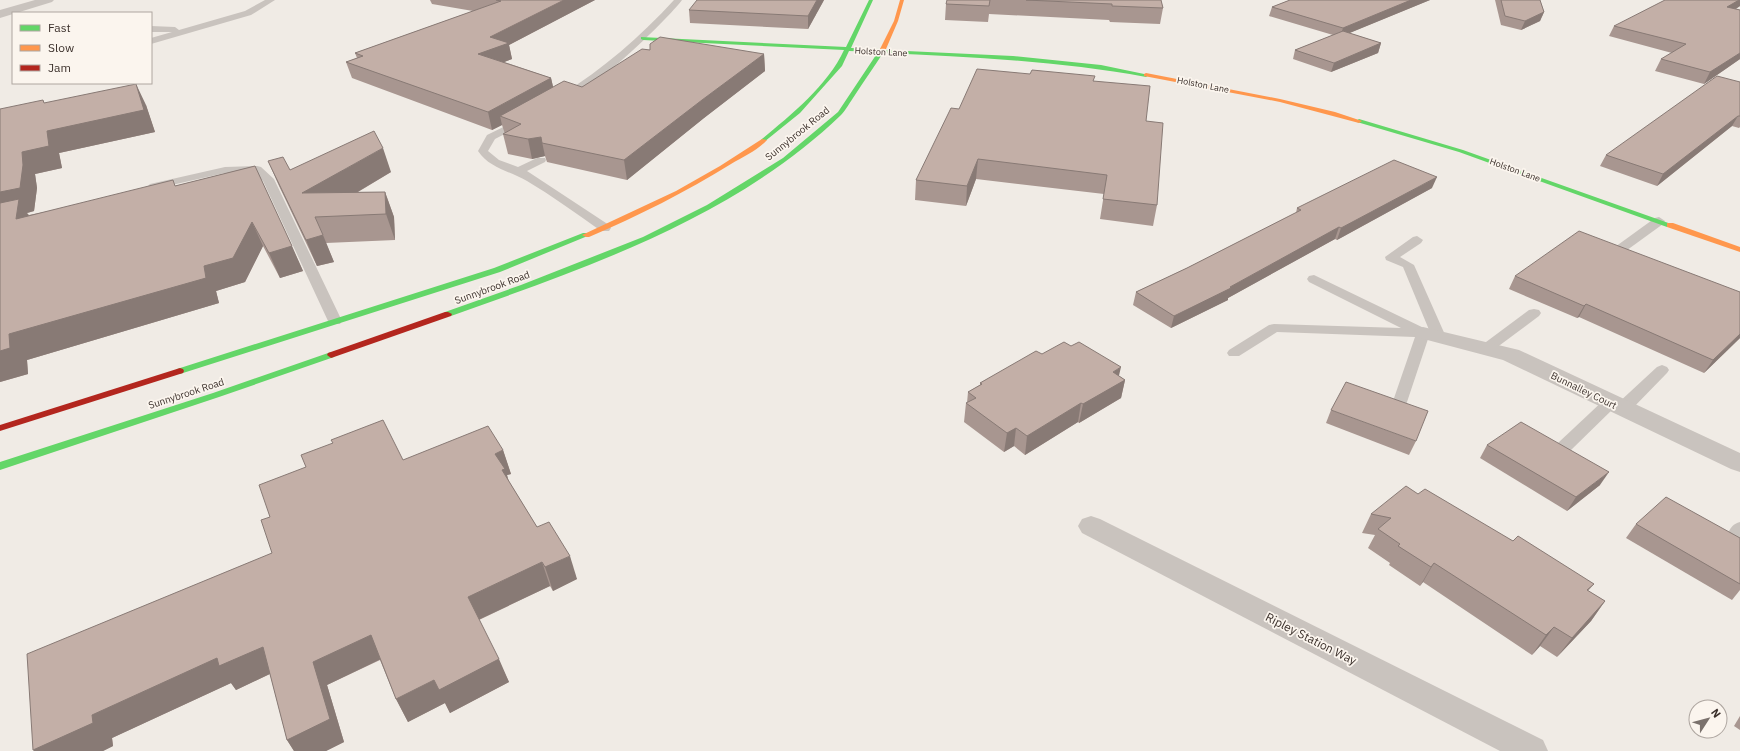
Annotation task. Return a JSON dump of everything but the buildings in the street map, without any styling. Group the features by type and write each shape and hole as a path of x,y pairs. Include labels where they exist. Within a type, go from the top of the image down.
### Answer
{"main road":[{"name":"Sunnybrook Road","path":"0,428 496,270 629,218 701,180 736,159 768,137 798,112 824,85 840,65 871,0"},
{"name":"Sunnybrook Road","path":"0,466 216,395 584,265 646,239 710,207 785,159 840,113 882,52 896,21 902,0"},
{"name":"Holston Lane","path":"643,38 1013,58 1093,66 1216,87 1332,113 1461,151 1740,250"}],"street":[{"path":"0,14 48,0"},
{"name":"Bunnalley Court","path":"1431,335 1511,354 1740,463"},
{"name":"Ripley Station Way","path":"1091,526 1532,751"}],"lane":[{"path":"152,41 184,30 248,13 271,0"},
{"path":"552,104 601,74 643,38 678,0"},
{"path":"152,29 184,30"},
{"path":"620,58 634,61"},
{"path":"533,115 491,137 483,151 489,159 518,171 563,199 605,228"},
{"path":"518,171 541,160"},
{"path":"144,188 225,170 257,169 268,179 336,321"},
{"path":"1619,250 1659,221"},
{"path":"1400,404 1431,335 1408,265 1391,257 1417,240"},
{"path":"1314,279 1431,335"},
{"path":"1487,348 1534,313"},
{"path":"1234,353 1274,328 1431,335"},
{"path":"1564,447 1662,370"}],"traffic: fast":[{"path":"764,140 798,112 840,65 871,0"},
{"path":"643,38 1013,58 1101,67 1146,75"},
{"path":"448,314 524,287 646,239 710,207 785,159 840,113 883,49"},
{"path":"1359,121 1461,151 1670,225"},
{"path":"180,371 497,270 586,235"},
{"path":"0,466 216,395 331,355"}],"traffic: slow":[{"path":"883,49 896,21 902,0"},
{"path":"1146,75 1254,95 1333,113 1359,121"},
{"path":"586,235 656,204 722,167 764,140"},
{"path":"1670,225 1740,250"}],"traffic: jam":[{"path":"331,355 448,314"},
{"path":"0,428 180,371"}]}
